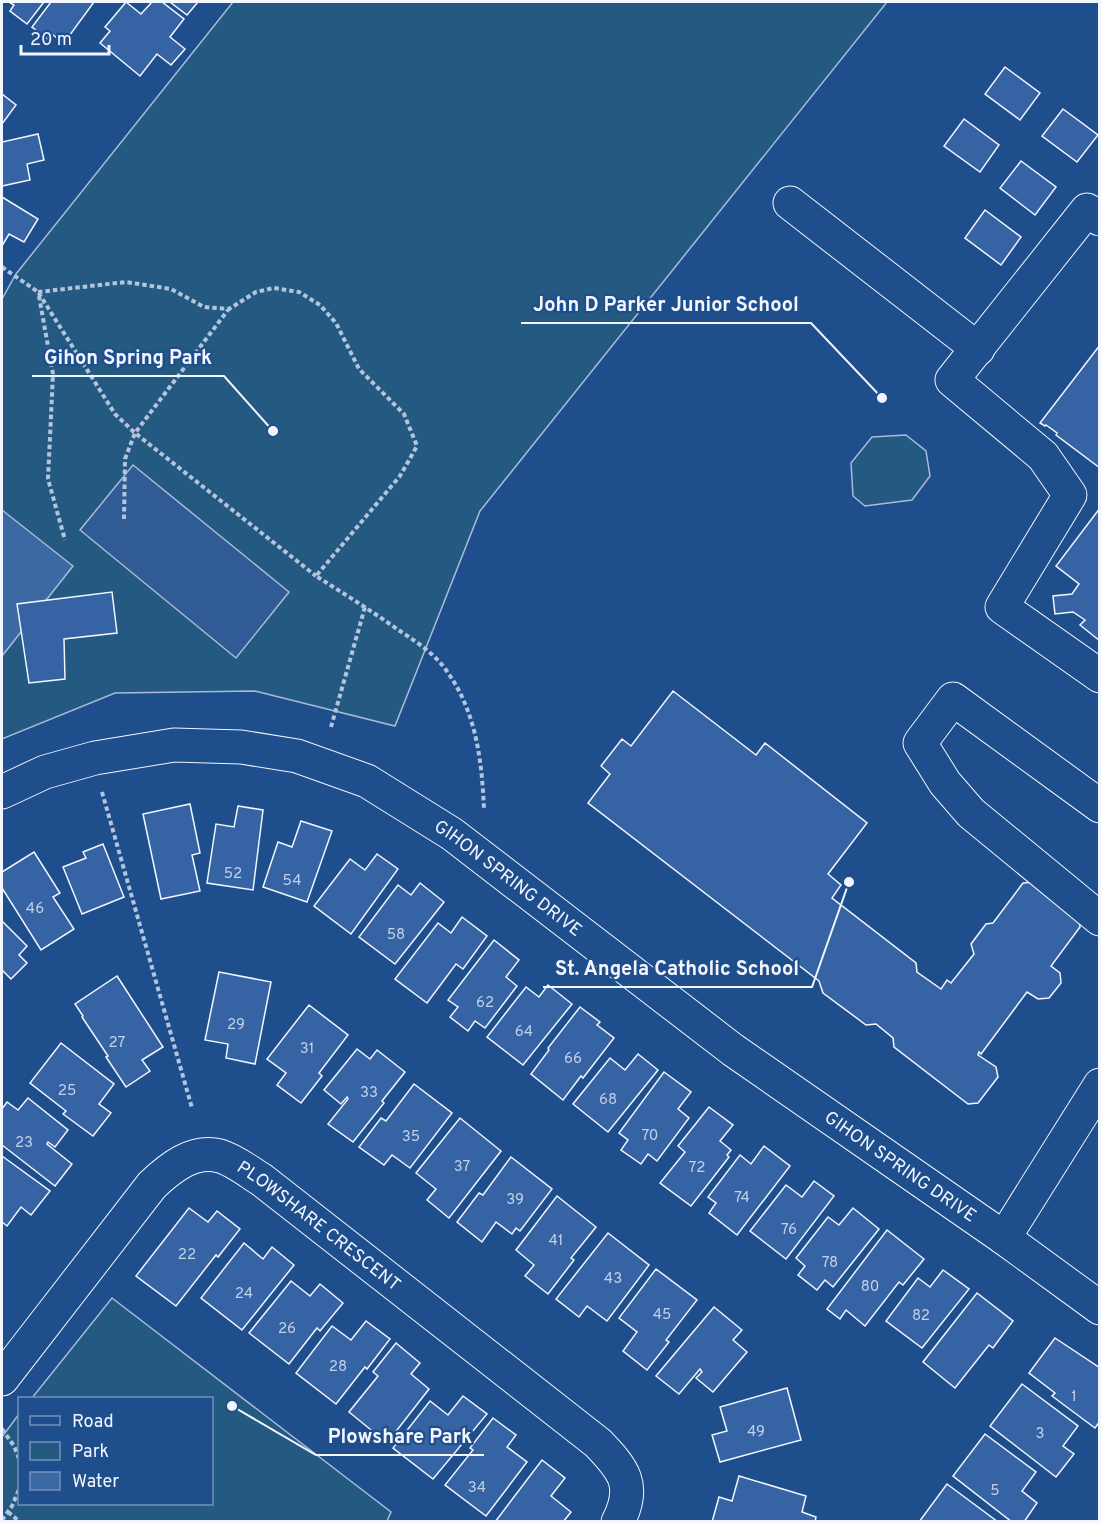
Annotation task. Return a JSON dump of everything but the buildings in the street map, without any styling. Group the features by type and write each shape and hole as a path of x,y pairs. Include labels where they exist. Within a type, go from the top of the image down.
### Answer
{"street":[{"path":"790,203 978,349"},
{"path":"1100,219 1087,210 952,380 1043,456 1070,495 1002,607 1100,676"},
{"path":"1100,807 953,699 920,742 945,783 971,813 1100,919"},
{"name":"GIHON SPRING DRIVE","path":"2,792 45,772 85,761 174,745 241,747 297,756 367,781 452,834 733,1050 1004,1238 1100,1308"},
{"path":"1004,1238 1100,1085"},
{"name":"PLOWSHARE CRESCENT","path":"2,1379 152,1185 174,1165 197,1156 219,1156 262,1180 598,1443 617,1463 627,1486 627,1505 618,1521"}],"path":[{"path":"2,267 38,292 115,414 135,433 315,576 415,641 443,666 462,697 479,743 484,810"},
{"path":"38,292 126,282 171,289 204,307 229,309"},
{"path":"124,519 125,459 135,433 229,309 256,292 274,288 298,292 320,305 336,323 359,369 404,414 417,446 400,476 315,576"},
{"path":"38,292 53,374 48,479 65,540"},
{"path":"331,727 365,607"},
{"path":"102,792 192,1108"},
{"path":"2,1430 14,1446 18,1456"},
{"path":"2,1520 12,1506 18,1492"},
{"path":"8,1512 20,1521"}],"green space":[{"path":"233,2 887,2 480,511 395,726 255,691 115,693 2,739 2,299 16,274"},
{"path":"906,435 926,451 930,476 912,500 865,506 853,496 851,463 872,437"},
{"path":"112,1298 391,1512 387,1521 2,1521 2,1437 18,1415 18,1505 213,1505 213,1397 33,1397"}],"shaded area":[{"path":"133,465 289,592 236,658 80,530"}],"water":[{"path":"2,510 73,566 2,656"}],"place":[{"name":"John D Parker Junior School","path":"882,398"},
{"name":"Gihon Spring Park","path":"273,431"},
{"name":"St. Angela Catholic School","path":"849,882"},
{"name":"Plowshare Park","path":"232,1406"}]}
